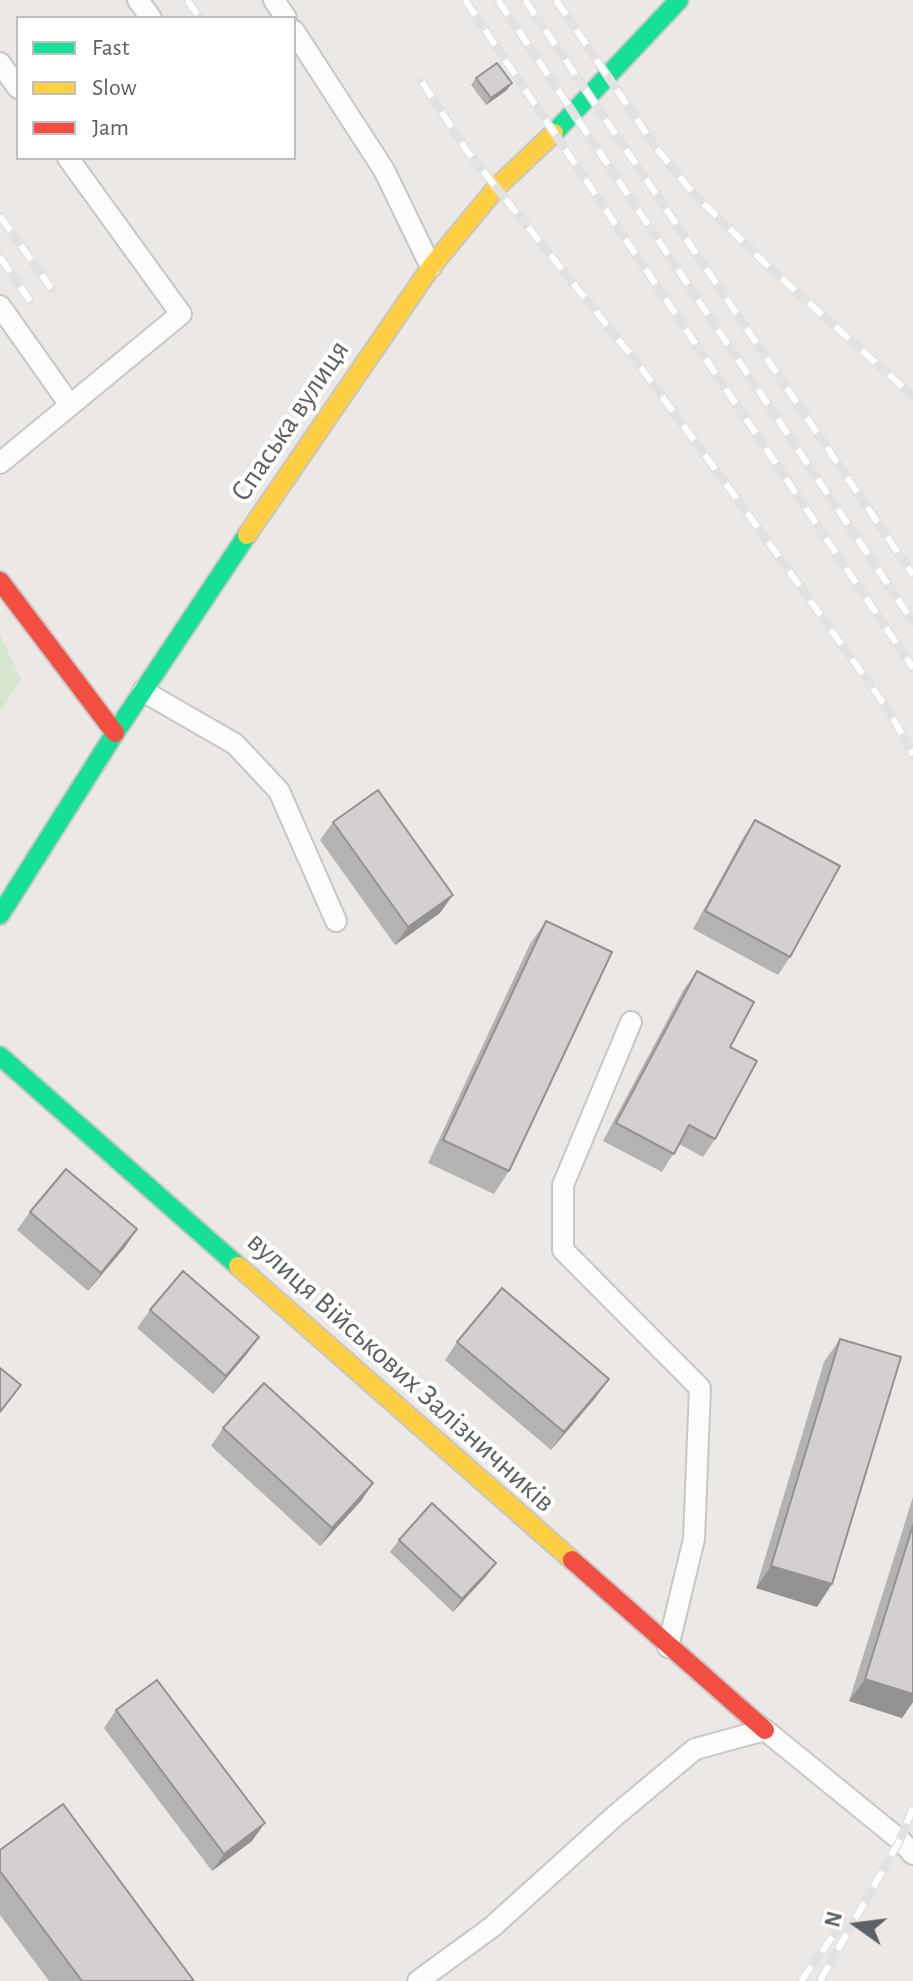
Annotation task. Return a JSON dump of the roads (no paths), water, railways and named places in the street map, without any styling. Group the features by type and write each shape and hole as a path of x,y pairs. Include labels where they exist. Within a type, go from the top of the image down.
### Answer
{"street":[{"name":"Спаська вулиця","path":"0,915 115,733 345,389 431,267 497,187 575,113 679,0"},
{"path":"0,581 115,733"},
{"name":"вулиця Військових Залізничників","path":"0,1056 765,1730"}],"lane":[{"path":"296,34 384,170 431,267"},
{"path":"0,63 16,85"},
{"path":"0,463 181,314 69,160"},
{"path":"0,306 70,405"},
{"path":"143,691 235,744 279,791 336,921"},
{"path":"631,1022 563,1185 563,1250 700,1388 694,1539 668,1647"},
{"path":"418,1981 492,1927 616,1815 695,1749 765,1730 913,1854"}],"railway":[{"path":"187,0 199,16"},
{"path":"465,0 913,668"},
{"path":"498,0 913,622"},
{"path":"525,0 913,575"},
{"path":"556,0 657,149 694,194 771,269 913,396"},
{"path":"422,82 467,151 642,369 764,536 889,711 913,755"},
{"path":"0,216 51,288"},
{"path":"0,257 30,301"},
{"path":"820,1981 900,1840 913,1808"},
{"path":"801,1981 843,1922"}]}
